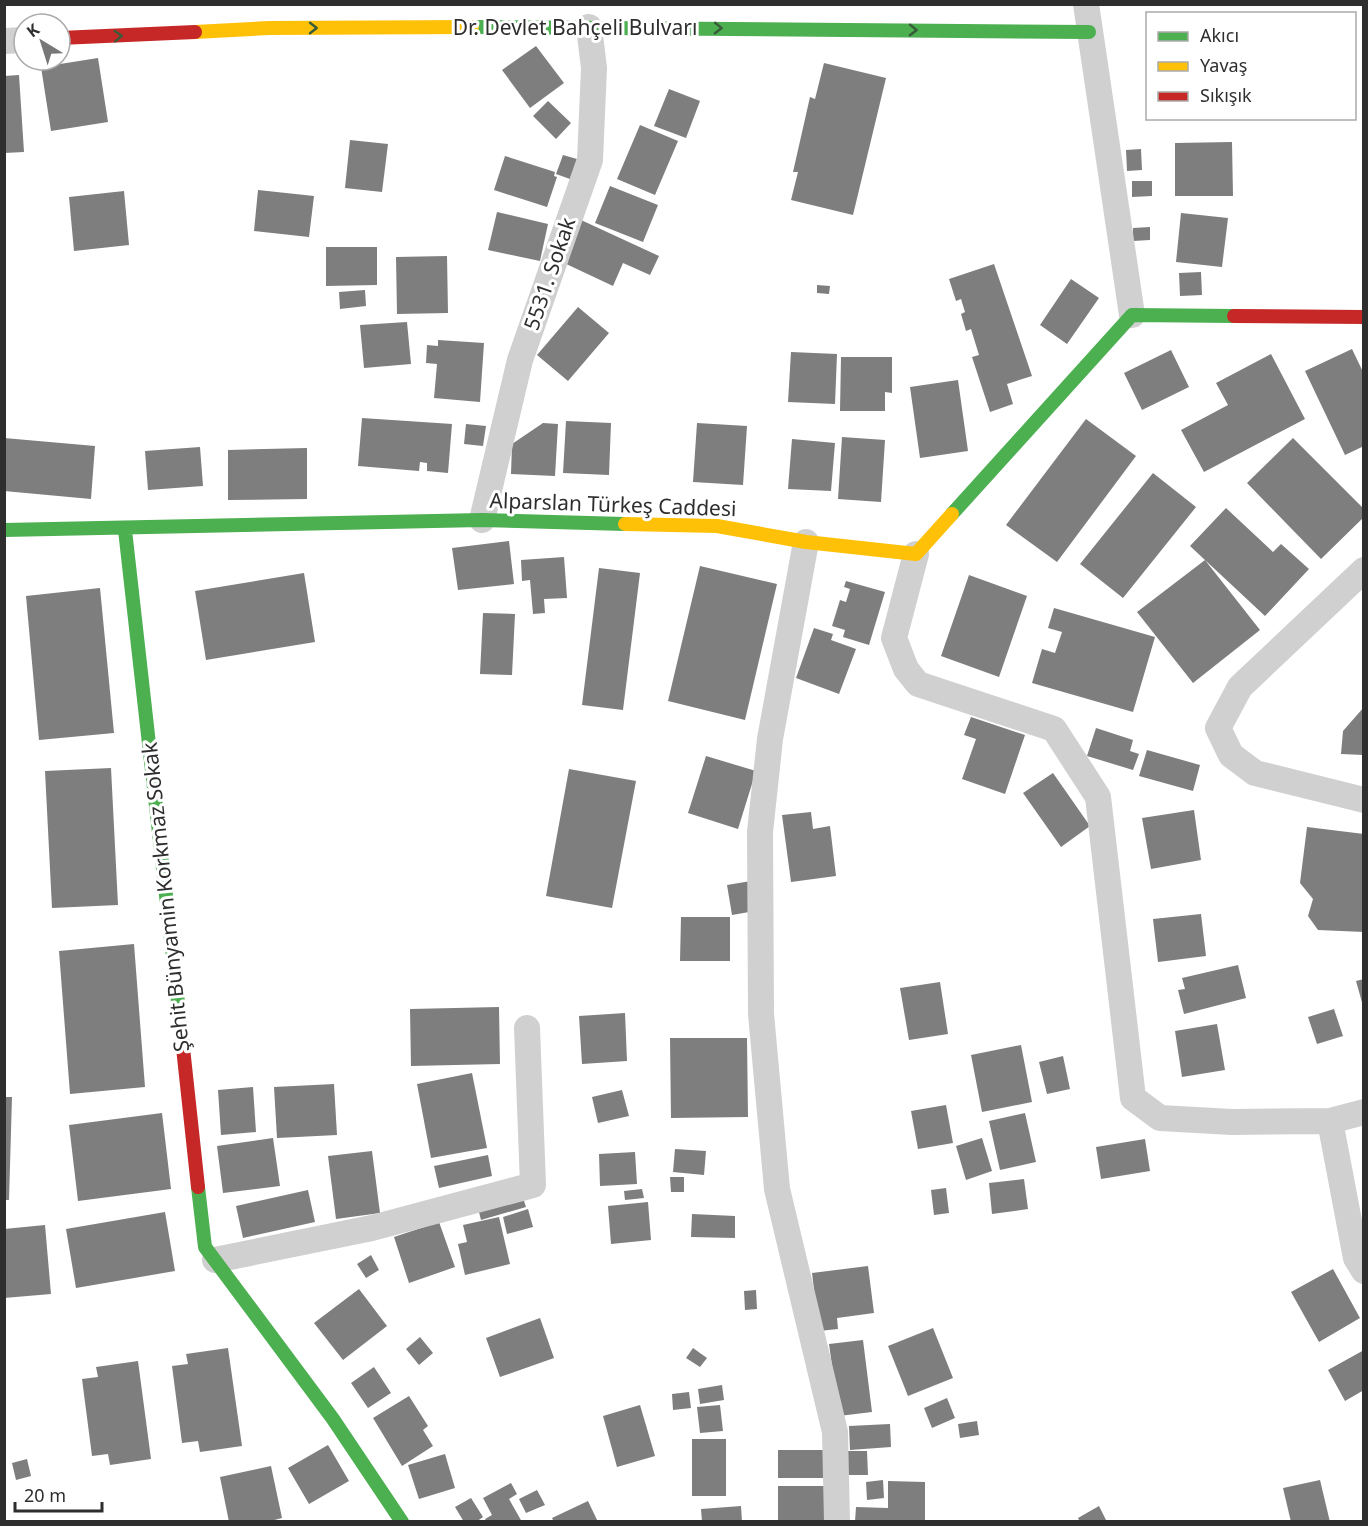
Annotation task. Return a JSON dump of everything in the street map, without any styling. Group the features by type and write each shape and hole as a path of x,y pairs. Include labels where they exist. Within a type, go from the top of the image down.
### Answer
{"street":[{"path":"1086,4 1132,315"},
{"name":"Dr. Devlet Bahçeli Bulvarı","path":"72,37 269,28 589,27 1089,32"},
{"name":"5531. Sokak","path":"482,520 520,360 590,160 594,68 589,27"},
{"path":"1364,317 1132,315 916,554 894,638 906,669 918,684 1054,729 1098,797 1133,1098 1160,1118 1232,1122 1330,1121 1364,1112"},
{"name":"Alparslan Türkeş Caddesi","path":"4,530 125,530 482,520 717,526 806,542 916,554"},
{"name":"Şehit Bünyamin Korkmaz Sokak","path":"125,530 205,1247 333,1419 402,1521"},
{"path":"806,542 770,739 760,832 761,1014 777,1189 835,1432 837,1521"},
{"path":"1364,570 1240,687 1218,728 1231,755 1255,773 1364,800"},
{"path":"215,1260 372,1228 533,1185 527,1028"},
{"path":"1330,1121 1356,1258 1364,1271"}],"building":[{"path":"536,46 564,83 530,108 502,70"},
{"path":"98,58 108,122 51,131 42,72 72,72 72,62"},
{"path":"824,63 886,78 853,215 791,200 798,172 793,172 810,97 815,99"},
{"path":"19,75 24,152 4,153 4,76"},
{"path":"669,89 700,101 686,138 654,126"},
{"path":"548,101 571,123 556,139 533,116"},
{"path":"640,125 678,141 655,195 617,179"},
{"path":"350,140 388,144 382,192 345,188"},
{"path":"1232,142 1233,196 1175,196 1175,143"},
{"path":"1141,149 1142,170 1127,171 1126,150"},
{"path":"563,155 577,159 570,179 556,174"},
{"path":"505,156 555,172 554,176 557,177 547,207 494,190"},
{"path":"1132,181 1152,181 1152,196 1132,197"},
{"path":"610,186 658,205 643,242 595,223"},
{"path":"258,190 314,196 309,237 254,231"},
{"path":"124,191 129,245 74,251 69,197"},
{"path":"497,212 548,224 540,261 488,250"},
{"path":"1181,213 1228,218 1222,267 1176,262"},
{"path":"581,220 659,256 650,275 623,263 613,286 562,262"},
{"path":"1150,227 1150,240 1133,241 1133,228"},
{"path":"326,247 377,247 377,285 326,286"},
{"path":"447,256 448,313 397,314 396,257"},
{"path":"994,264 1032,376 1007,384 1013,404 990,412 972,357 979,355 971,329 966,331 961,314 965,312 961,299 956,301 949,279"},
{"path":"1201,272 1202,295 1180,296 1179,273"},
{"path":"1071,279 1099,298 1067,344 1040,325"},
{"path":"817,285 830,286 829,294 817,293"},
{"path":"365,290 366,306 340,309 339,292"},
{"path":"578,307 609,333 568,381 537,355"},
{"path":"407,322 411,364 364,368 360,325"},
{"path":"438,340 484,343 480,402 434,398 437,364 426,363 427,345 438,346"},
{"path":"1352,349 1364,374 1364,446 1345,455 1305,371"},
{"path":"1171,350 1189,387 1142,410 1124,373"},
{"path":"791,352 837,354 835,404 788,402"},
{"path":"1271,354 1305,419 1204,472 1181,430 1228,405 1216,383"},
{"path":"841,357 892,357 892,393 885,392 885,411 840,411"},
{"path":"958,380 968,451 920,458 910,387"},
{"path":"362,418 452,424 448,473 427,471 427,463 420,462 419,471 358,466"},
{"path":"1086,419 1136,456 1057,562 1006,525"},
{"path":"566,421 611,423 609,475 563,473"},
{"path":"543,423 558,424 555,476 511,474 512,444"},
{"path":"697,423 747,426 743,485 693,482"},
{"path":"466,424 486,426 483,446 464,444"},
{"path":"842,437 885,440 881,502 838,499"},
{"path":"4,438 95,446 91,499 4,491"},
{"path":"1293,438 1364,509 1364,517 1321,559 1247,483"},
{"path":"792,439 835,443 831,491 788,489"},
{"path":"200,447 203,486 148,490 145,451"},
{"path":"307,448 307,499 228,500 228,450"},
{"path":"1153,473 1196,507 1123,598 1080,564"},
{"path":"1226,508 1273,552 1281,544 1309,569 1265,616 1190,546"},
{"path":"509,541 514,584 458,590 452,548"},
{"path":"564,557 567,598 544,599 545,613 533,614 530,580 522,581 521,560"},
{"path":"1205,560 1260,630 1193,683 1137,612"},
{"path":"700,566 777,584 745,720 668,701"},
{"path":"599,568 640,573 623,710 582,705"},
{"path":"304,573 315,642 206,660 195,591"},
{"path":"969,575 1027,596 999,677 941,656"},
{"path":"846,581 885,592 869,645 843,637 845,630 832,626 840,600 846,602 850,589 844,587"},
{"path":"100,588 114,733 39,740 26,596"},
{"path":"1054,608 1155,637 1133,712 1032,683 1042,649 1055,653 1062,632 1048,628"},
{"path":"483,613 515,614 512,675 480,674"},
{"path":"814,628 833,634 831,640 856,649 839,694 796,678"},
{"path":"1364,707 1364,755 1341,754 1343,731"},
{"path":"971,717 1025,735 1005,794 962,779 976,739 964,735"},
{"path":"1096,728 1133,740 1130,751 1139,754 1133,770 1087,756"},
{"path":"1147,750 1200,765 1193,791 1139,776"},
{"path":"706,756 756,771 738,829 688,813"},
{"path":"111,768 118,905 52,908 45,771"},
{"path":"569,769 636,781 612,908 546,896"},
{"path":"1053,773 1090,826 1061,847 1023,793"},
{"path":"1194,810 1201,860 1151,869 1142,818"},
{"path":"811,812 813,829 830,826 836,876 791,882 782,815"},
{"path":"1307,827 1364,834 1364,932 1318,930 1308,916 1313,899 1300,883"},
{"path":"751,881 755,911 732,915 727,885"},
{"path":"1201,914 1206,956 1158,962 1153,919"},
{"path":"681,917 730,917 730,961 680,961"},
{"path":"134,944 145,1087 70,1094 59,951"},
{"path":"1238,965 1246,998 1184,1014 1178,990 1185,989 1182,978"},
{"path":"1364,979 1364,1005 1363,1006 1356,981"},
{"path":"940,982 948,1034 909,1040 900,988"},
{"path":"499,1007 500,1064 411,1066 410,1009"},
{"path":"1334,1009 1343,1036 1317,1044 1308,1017"},
{"path":"625,1013 627,1061 582,1064 579,1016"},
{"path":"1217,1024 1225,1070 1182,1077 1175,1031"},
{"path":"670,1038 747,1038 748,1117 671,1118"},
{"path":"1021,1045 1032,1102 982,1112 971,1055"},
{"path":"1063,1056 1070,1089 1047,1094 1039,1062"},
{"path":"472,1073 487,1148 431,1158 417,1084"},
{"path":"334,1084 337,1135 277,1138 274,1087"},
{"path":"253,1087 256,1132 221,1135 218,1090"},
{"path":"622,1090 629,1116 598,1123 592,1097"},
{"path":"4,1097 12,1097 9,1200 4,1200"},
{"path":"946,1105 953,1143 918,1149 911,1111"},
{"path":"162,1113 171,1189 78,1201 69,1125"},
{"path":"1025,1113 1036,1162 1000,1170 989,1121"},
{"path":"273,1138 280,1186 223,1193 217,1146"},
{"path":"982,1138 992,1171 966,1180 956,1146"},
{"path":"1145,1139 1150,1171 1101,1179 1096,1147"},
{"path":"675,1149 706,1151 704,1175 673,1172"},
{"path":"372,1151 380,1213 336,1219 328,1156"},
{"path":"635,1152 637,1184 600,1186 599,1154"},
{"path":"488,1155 492,1176 439,1188 434,1166"},
{"path":"670,1177 684,1177 684,1192 671,1192"},
{"path":"1024,1179 1028,1209 992,1214 989,1183"},
{"path":"946,1188 949,1213 934,1215 931,1190"},
{"path":"642,1189 644,1198 625,1200 624,1191"},
{"path":"308,1190 315,1222 243,1238 236,1206"},
{"path":"522,1195 526,1207 481,1220 478,1208"},
{"path":"648,1202 651,1240 611,1244 608,1206"},
{"path":"528,1209 533,1227 507,1234 503,1217"},
{"path":"165,1212 175,1271 76,1288 66,1229"},
{"path":"692,1214 735,1216 735,1238 691,1237"},
{"path":"499,1217 510,1264 465,1275 458,1244 467,1242 463,1225"},
{"path":"439,1222 455,1267 409,1283 394,1237"},
{"path":"45,1225 51,1294 4,1298 4,1229"},
{"path":"371,1255 379,1270 366,1278 357,1264"},
{"path":"868,1266 874,1313 837,1318 838,1329 819,1331 812,1273"},
{"path":"1333,1269 1360,1318 1319,1342 1291,1292"},
{"path":"359,1289 387,1326 343,1360 314,1323"},
{"path":"756,1290 757,1309 745,1310 744,1291"},
{"path":"540,1318 554,1358 500,1377 486,1338"},
{"path":"933,1328 953,1378 908,1396 888,1346"},
{"path":"420,1337 433,1353 419,1365 406,1349"},
{"path":"863,1340 872,1412 839,1416 829,1344"},
{"path":"228,1348 242,1446 200,1452 198,1441 182,1443 172,1366 188,1364 186,1354"},
{"path":"693,1348 707,1358 700,1367 686,1358"},
{"path":"1364,1350 1364,1390 1345,1401 1328,1370"},
{"path":"138,1361 151,1459 110,1465 108,1454 92,1456 82,1379 98,1377 96,1367"},
{"path":"374,1367 391,1393 368,1408 351,1383"},
{"path":"722,1385 724,1400 700,1404 698,1389"},
{"path":"689,1392 691,1408 673,1410 672,1394"},
{"path":"409,1396 428,1426 423,1430 433,1446 402,1466 373,1418"},
{"path":"947,1398 955,1418 932,1428 924,1408"},
{"path":"640,1405 655,1456 617,1467 603,1416"},
{"path":"720,1405 723,1431 700,1433 697,1407"},
{"path":"977,1421 979,1435 960,1438 958,1424"},
{"path":"890,1424 891,1447 850,1450 849,1426"},
{"path":"692,1439 726,1439 726,1496 692,1496"},
{"path":"328,1445 349,1481 309,1504 288,1468"},
{"path":"778,1450 828,1450 828,1478 778,1478"},
{"path":"846,1451 867,1451 868,1475 847,1475"},
{"path":"445,1454 455,1488 419,1499 408,1465"},
{"path":"27,1459 31,1476 16,1480 12,1463"},
{"path":"271,1466 282,1518 267,1522 229,1522 220,1477"},
{"path":"883,1480 884,1498 867,1500 866,1482"},
{"path":"1320,1480 1330,1522 1291,1522 1283,1488"},
{"path":"888,1481 925,1482 925,1522 855,1522 856,1507 888,1508"},
{"path":"511,1483 517,1494 509,1499 522,1522 487,1522 485,1519 492,1515 483,1498"},
{"path":"778,1486 828,1486 828,1522 778,1522"},
{"path":"537,1490 545,1505 526,1513 519,1499"},
{"path":"471,1498 483,1517 476,1522 464,1522 455,1507"},
{"path":"588,1501 598,1522 554,1522 552,1518"},
{"path":"741,1506 742,1522 702,1522 701,1509"},
{"path":"1099,1506 1107,1522 1080,1522 1078,1518"}],"traffic: fast":[{"path":"472,27 1089,32"},
{"path":"952,514 1132,315 1234,316"},
{"path":"4,530 482,520 625,524"},
{"path":"125,530 180,1020"},
{"path":"198,1187 205,1247 333,1419 402,1522"}],"traffic: slow":[{"path":"195,32 269,28 472,27"},
{"path":"625,524 717,526 806,542 916,554 952,514"}],"traffic: jam":[{"path":"72,37 195,32"},
{"path":"1234,316 1364,317"},
{"path":"180,1020 198,1187"}]}
